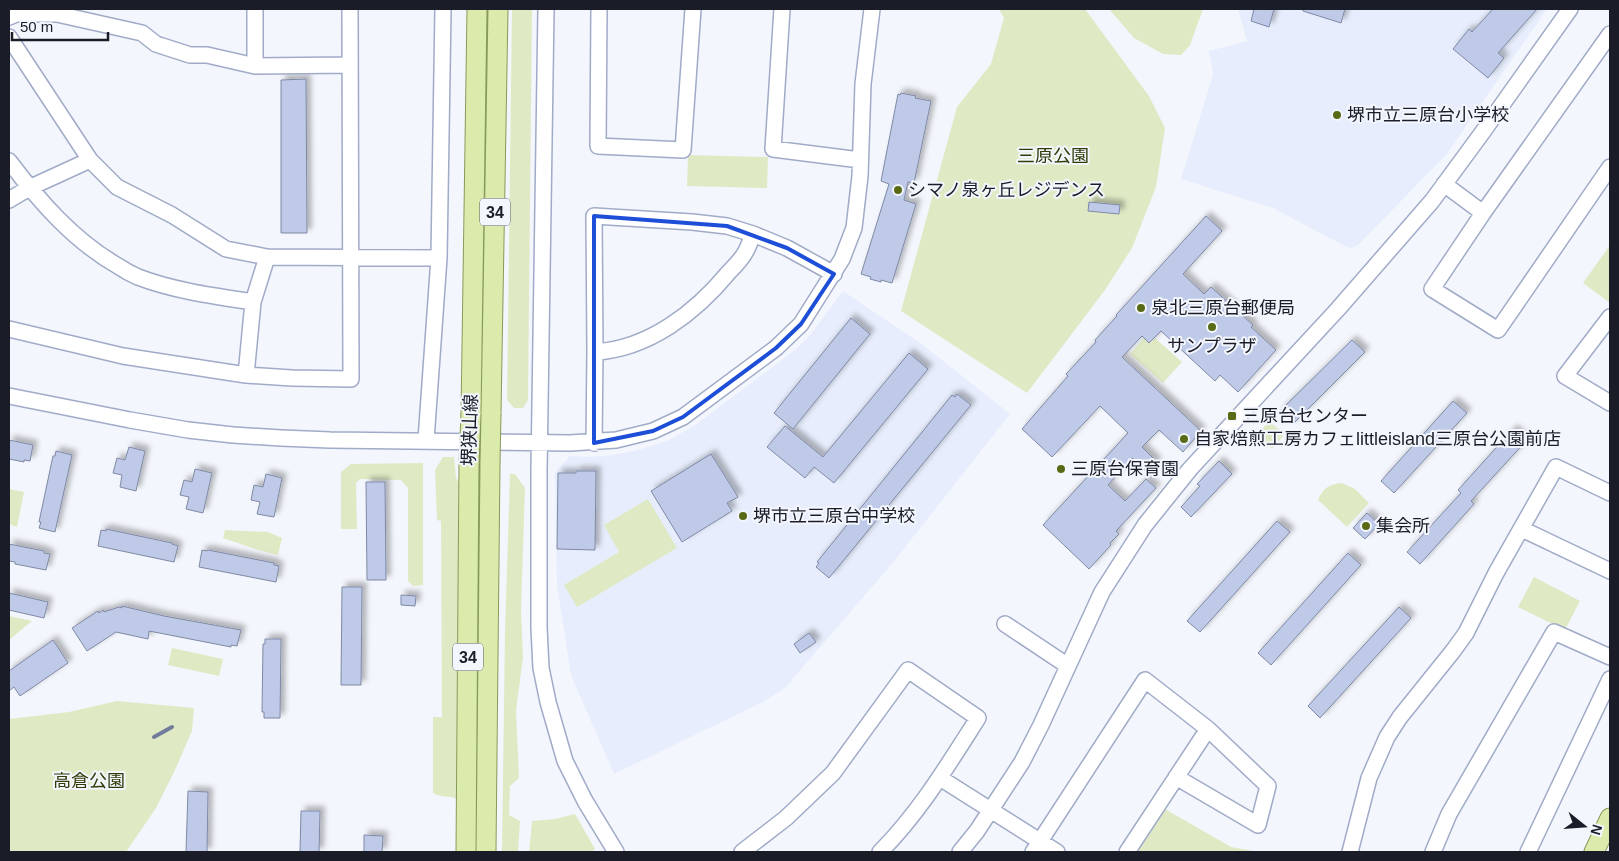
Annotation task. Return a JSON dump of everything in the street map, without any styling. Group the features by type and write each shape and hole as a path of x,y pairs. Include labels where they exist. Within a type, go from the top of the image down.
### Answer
{"main road":[{"name":"堺狭山線","path":"466,852 469,462 477,9"},
{"name":"堺狭山線","path":"486,852 490,463 498,9"},
{"path":"1594,852 1610,818"}],"street":[{"path":"254,9 255,66"},
{"path":"9,330 123,356 246,375 351,379 350,9"},
{"path":"426,440 439,258 443,9"},
{"path":"546,9 538,628 543,677 548,702 565,761 585,801 616,852"},
{"path":"599,9 598,146 683,150 693,9"},
{"path":"782,9 772,149 860,160"},
{"path":"9,396 188,430 291,439 594,442 616,440 654,431 683,417 776,348 801,324 842,259 854,228 860,160 863,84 872,9"},
{"path":"960,852 977,831 1022,762 1102,592 1130,547 1159,506 1190,469 1358,287 1444,184 1570,9"},
{"path":"9,16 16,14 57,14 142,33 156,44 190,55 207,55 255,66 350,65"},
{"path":"1610,34 1483,213 1432,289 1498,330 1610,167"},
{"path":"9,37 90,160 117,188 172,216 226,248 267,257 439,258"},
{"path":"9,200 29,188 90,160"},
{"path":"9,161 29,188 80,240 103,257 136,276 196,293 253,302"},
{"path":"1444,184 1483,213"},
{"path":"594,442 594,216 727,226 787,248 834,274"},
{"path":"595,352 613,351 643,340 680,320 712,292 745,253 753,234"},
{"path":"246,375 253,302 267,257"},
{"path":"1610,317 1565,376 1610,403"},
{"path":"1350,852 1369,778 1387,737 1400,717 1454,651 1466,633 1496,574 1556,467 1610,493"},
{"path":"1522,529 1610,571"},
{"path":"1005,624 1068,666"},
{"path":"1433,852 1449,814 1554,632 1610,657"},
{"path":"742,852 786,818 833,772 908,670 978,718 940,778 894,838 880,852"},
{"path":"1037,847 1145,680 1208,729 1268,786 1258,825 1176,777"},
{"path":"1528,852 1610,680"},
{"path":"1127,852 1208,729"},
{"path":"940,778 991,810 1037,847 1057,852"}],"highlighted area":[{"path":"594,216 727,226 787,248 834,274 801,324 776,348 683,417 653,431 594,443"}],"shaded area":[{"name":"堺市立三原台小学校","path":"1238,9 1547,9 1446,155 1358,245 1351,248 1273,208 1181,179 1213,75 1209,51 1247,41"},
{"name":"堺市立三原台中学校","path":"843,291 923,345 1010,414 895,560 785,688 765,701 614,774 571,675 557,585 555,473 570,456 591,457 638,450 667,441 694,426 795,350 811,334"}],"green space":[{"path":"512,9 532,9 528,400 523,408 514,408 507,400"},
{"name":"三原公園","path":"999,9 1085,9 1149,96 1165,128 1156,187 1132,248 1105,290 1027,393 901,311 957,107 991,64 1004,18"},
{"path":"1109,9 1203,9 1190,45 1181,55 1163,54 1134,38"},
{"path":"688,155 768,157 767,188 687,186"},
{"path":"1610,245 1610,303 1583,283"},
{"path":"1144,338 1150,343 1155,338 1182,362 1163,383 1130,354"},
{"path":"1269,422 1279,429 1283,436 1272,449 1256,435"},
{"path":"443,457 454,457 456,478 460,484 457,799 433,793 433,717 442,717 441,521 437,520 435,470"},
{"path":"423,463 423,585 413,586 408,581 408,488 401,480 360,479 356,483 357,529 341,529 341,472 351,464"},
{"path":"510,474 515,474 525,488 521,610 523,657 516,711 519,778 510,786 509,815 520,821 518,852 502,852 505,632"},
{"path":"1342,483 1355,489 1369,503 1347,527 1318,500 1327,487"},
{"path":"9,489 24,492 17,527 9,524"},
{"path":"648,499 677,548 577,607 564,585 619,552 604,525"},
{"path":"225,530 268,532 282,538 278,555 223,538"},
{"path":"1534,577 1580,601 1565,630 1518,607"},
{"path":"9,616 32,621 9,640"},
{"path":"172,648 223,659 219,676 168,665"},
{"name":"高倉公園","path":"117,701 194,708 192,731 175,770 156,808 126,852 9,852 9,719 69,712"},
{"path":"1165,809 1231,847 1259,852 1136,852"},
{"path":"575,814 595,849 591,852 529,852 532,821 555,819"}],"building":[{"path":"1254,9 1274,9 1269,27 1251,21"},
{"path":"1303,9 1345,9 1341,23 1303,11"},
{"path":"1493,9 1537,9 1498,53 1504,58 1488,78 1453,49 1469,29 1472,32"},
{"path":"306,79 307,233 281,233 281,80"},
{"name":"シマノ泉ヶ丘レジデンス","path":"901,93 931,101 914,183 908,182 904,200 916,204 892,283 870,279 871,277 861,274 889,184 881,181 898,94 900,95"},
{"path":"1089,202 1120,205 1119,214 1088,211"},
{"path":"1206,216 1222,231 1183,274 1204,294 1211,287 1253,325 1251,327 1276,350 1238,392 1220,375 1215,381 1161,331 1149,343 1142,336 1122,357 1201,431 1183,452 1159,430 1142,447 1157,462 1147,472 1132,458 1108,485 1125,501 1146,479 1156,488 1116,531 1119,534 1089,569 1043,525 1128,433 1100,406 1052,457 1022,429 1068,376 1066,374 1096,342 1095,340 1116,315"},
{"path":"851,318 870,334 793,429 774,413"},
{"path":"1352,340 1365,352 1292,425 1279,412"},
{"path":"909,353 928,369 834,483 814,467 805,478 767,447 785,426 823,457"},
{"path":"957,394 971,405 829,578 816,567 819,563 817,562 952,395 955,397"},
{"path":"1453,401 1467,413 1394,493 1381,481"},
{"path":"1513,429 1526,441 1471,501 1474,504 1420,564 1407,552 1461,493 1458,490"},
{"path":"9,440 33,445 30,461 24,460 24,462 9,459"},
{"path":"129,447 145,451 136,491 120,487 122,475 113,473 117,458 125,460"},
{"path":"56,451 72,455 55,532 39,528 41,522 39,522 53,456 55,456"},
{"path":"711,454 738,497 727,503 732,511 682,542 651,491"},
{"path":"1219,461 1232,474 1191,517 1181,507 1200,486 1197,484"},
{"path":"195,469 212,473 203,513 186,509 189,497 180,495 184,480 192,482"},
{"path":"576,471 596,471 595,550 557,549 558,473 576,473"},
{"path":"266,474 282,478 274,517 257,514 260,502 251,500 254,485 263,487"},
{"path":"366,482 385,482 386,580 367,580"},
{"name":"集会所","path":"1367,513 1379,524 1365,539 1353,528"},
{"path":"1277,521 1290,532 1200,632 1187,621"},
{"path":"106,529 172,543 178,546 174,562 98,546 101,530 106,531"},
{"path":"9,544 50,554 46,570 9,561"},
{"path":"202,550 274,563 274,565 279,566 276,582 199,567"},
{"path":"1348,553 1361,565 1271,665 1258,653"},
{"path":"342,587 362,587 361,685 341,685"},
{"path":"9,593 48,602 44,618 9,610"},
{"path":"401,595 416,596 415,606 401,605"},
{"path":"122,606 241,630 237,646 231,645 231,647 149,631 148,639 116,632 87,651 72,628 98,611 99,613 103,610 104,612 119,607 122,608"},
{"path":"1399,607 1411,618 1320,718 1308,706"},
{"path":"809,633 816,642 800,653 794,644"},
{"path":"265,639 281,639 280,718 264,718 264,712 262,712 263,644 265,644"},
{"path":"53,640 68,663 20,696 14,687 9,691 9,671"},
{"path":"188,791 208,792 207,852 186,852"},
{"path":"301,811 320,811 319,852 300,852"},
{"path":"364,835 383,836 382,852 364,852"}],"waterway":[{"path":"154,737 172,727"}],"place":[{"name":"堺市立三原台小学校","path":"1337,115"},
{"name":"シマノ泉ヶ丘レジデンス","path":"898,190"},
{"name":"泉北三原台郵便局","path":"1141,308"},
{"name":"サンプラザ","path":"1212,327"},
{"name":"三原台センター","path":"1232,416"},
{"name":"自家焙煎工房カフェlittleisland三原台公園前店","path":"1184,439"},
{"name":"三原台保育園","path":"1061,469"},
{"name":"堺市立三原台中学校","path":"743,516"},
{"name":"集会所","path":"1366,526"}]}
